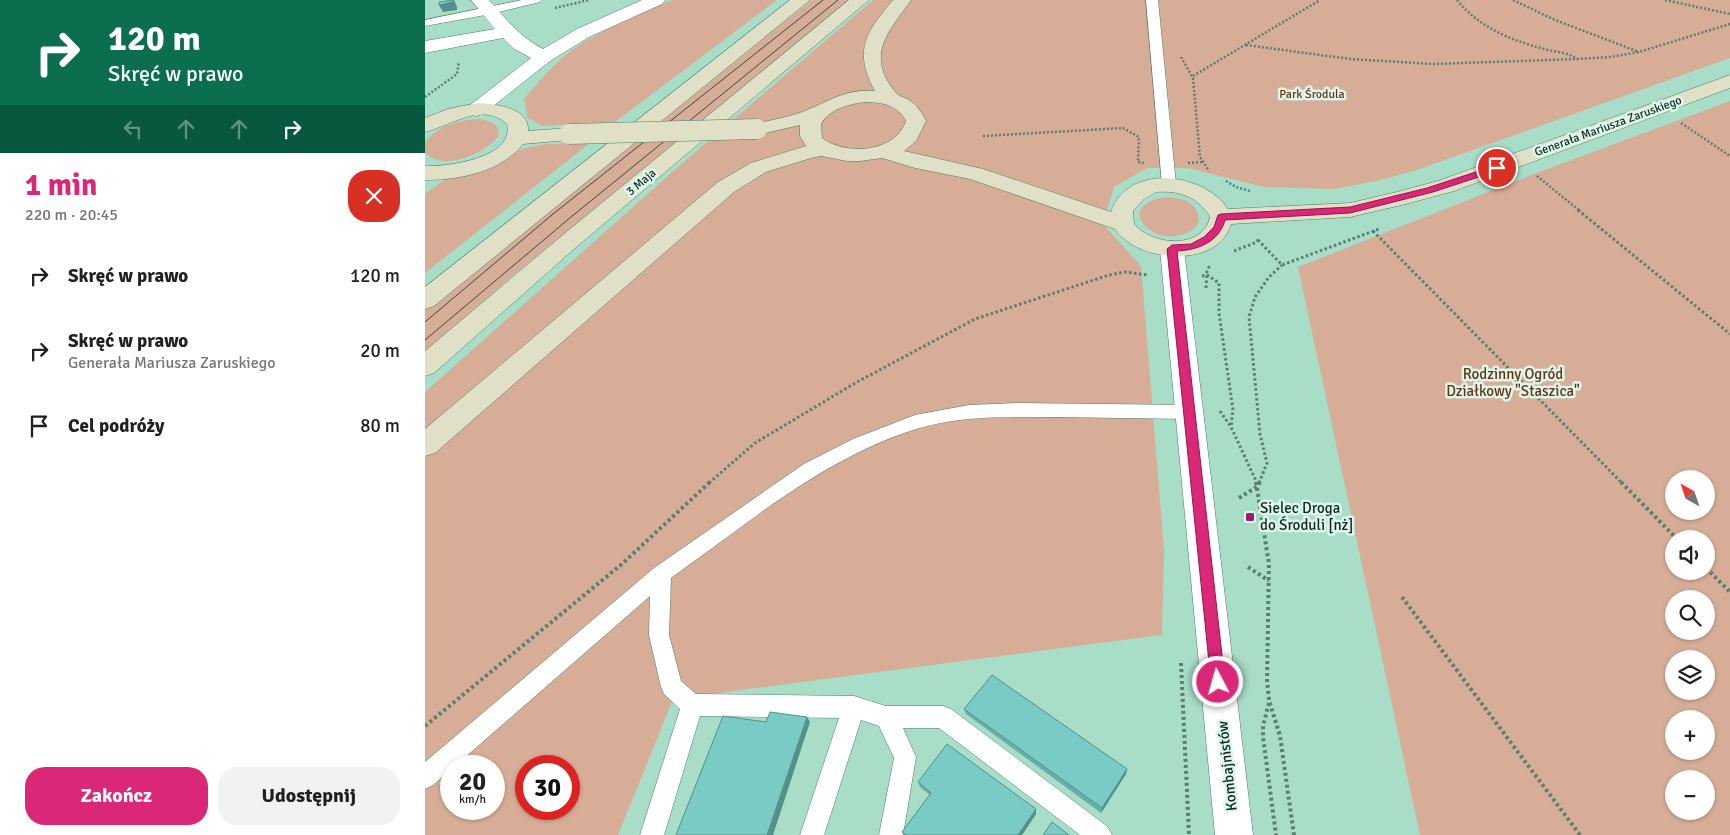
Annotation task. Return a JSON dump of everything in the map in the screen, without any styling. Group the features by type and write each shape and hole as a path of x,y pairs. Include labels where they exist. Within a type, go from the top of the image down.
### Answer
{"street":[{"path":"476,110 543,57 583,33 657,0"},
{"path":"425,300 801,0"},
{"name":"3 Maja","path":"425,366 566,244 860,0"},
{"path":"889,98 876,73 872,58 874,39 902,0"},
{"path":"485,6 520,44 543,57"},
{"path":"425,47 507,32"},
{"path":"504,113 526,76 543,57"},
{"name":"Generała Mariusza Zaruskiego","path":"1221,217 1350,210 1398,200 1446,186 1730,81"},
{"path":"517,138 569,134 757,129 801,119 836,102 865,96 889,98 913,112 916,121 912,132 906,140 883,152"},
{"path":"425,126 446,116 476,110 504,113 514,119 518,127 517,138 505,151 487,162 448,173 425,186"},
{"path":"817,143 810,128 812,119 822,110"},
{"path":"757,129 817,143 852,155 883,152 975,174 1122,224"},
{"path":"912,132 975,174"},
{"path":"425,445 707,206 727,186 756,169 810,151 817,143"},
{"path":"425,173 448,173"},
{"path":"1169,185 1187,188 1203,194 1216,206 1221,217 1218,229 1207,239 1193,247 1172,249 1154,246 1138,240 1128,233 1122,224 1120,215 1122,207 1128,199 1151,186 1169,185"},
{"path":"1022,191 1128,199"},
{"name":"Kombajnistów","path":"1172,249 1234,835"}],"lane":[{"path":"425,23 485,6 536,0"},
{"path":"1152,0 1169,185"},
{"path":"425,777 661,574 810,469 859,444 915,422 969,412 1159,410 1189,412"},
{"path":"661,574 659,635 672,687 692,705 854,707 886,717 943,717 1100,835"},
{"path":"652,835 692,705"},
{"path":"812,835 854,707"},
{"path":"886,717 905,758 891,835"}],"path":[{"path":"1193,76 1320,0"},
{"path":"1457,0 1463,9 1478,22 1521,43 1577,59"},
{"path":"1513,0 1555,20 1639,52"},
{"path":"1665,0 1730,14"},
{"path":"1246,45 1350,59 1433,64 1577,59 1610,57 1639,52 1730,24"},
{"path":"425,97 457,74 463,39"},
{"path":"1178,53 1193,76 1202,162 1211,172"},
{"path":"1677,120 1730,156"},
{"path":"983,136 1123,128 1139,137 1138,162 1202,162"},
{"path":"1534,174 1730,334"},
{"path":"1218,177 1236,187 1252,191"},
{"path":"1373,231 1668,530"},
{"path":"1258,240 1275,258"},
{"path":"1239,498 1258,486 1267,463 1260,434 1249,317 1255,297 1269,277 1282,265"},
{"path":"425,726 622,564 739,456 783,425 893,362 984,316 1109,275 1125,272 1152,276"},
{"path":"1207,276 1219,283 1219,312 1233,410 1231,427 1258,486 1269,564 1267,680 1269,700 1280,736 1294,835"},
{"path":"1248,567 1269,580"},
{"path":"1715,577 1730,592"},
{"path":"1402,597 1579,835"},
{"path":"1269,700 1263,726 1263,737 1276,835"}],"green space":[{"path":"673,0 777,0 615,122 542,126 528,118 524,99 565,55 609,28"},
{"path":"812,0 849,0 511,277 425,352 425,307"},
{"name":"Park Środula","path":"873,0 1730,0 1730,58 1414,171 1335,189 1264,187 1188,168 1147,168 1114,187 1103,224 1141,266 1164,550 1162,635 673,699 618,835 425,835 425,392 678,167"},
{"name":"Rodzinny Ogród Działkowy \"Staszica\"","path":"1730,101 1730,835 1420,835 1298,267 1534,174"},
{"path":"480,119 496,125 499,135 493,142 475,154 453,161 442,161 432,158 425,152 425,143 442,128 457,122"},
{"path":"590,143 425,273 425,194 444,180 522,149 546,144"},
{"path":"1165,197 1184,200 1194,207 1199,216 1197,225 1193,230 1174,236 1161,235 1151,231 1143,224 1140,216 1142,209 1150,202"}],"building":[{"path":"453,0 453,2 439,5 439,2"},
{"path":"992,675 1127,769 1102,808 964,709"},
{"path":"770,712 807,717 767,835 676,835 723,716 766,722"},
{"path":"947,744 1036,809 1018,835 906,835 902,832 931,793 918,782"},
{"path":"1052,822 1069,835 1043,835"}],"tram line":[{"path":"425,322 553,214 823,0"},
{"path":"425,340 571,217 838,0"}],"place":[{"name":"Sielec Droga do Środuli [nż]","path":"1250,517"}],"route":[{"path":"1218,682 1172,249 1193,247 1207,239 1218,229 1221,217 1350,210 1398,200 1497,168"}]}
